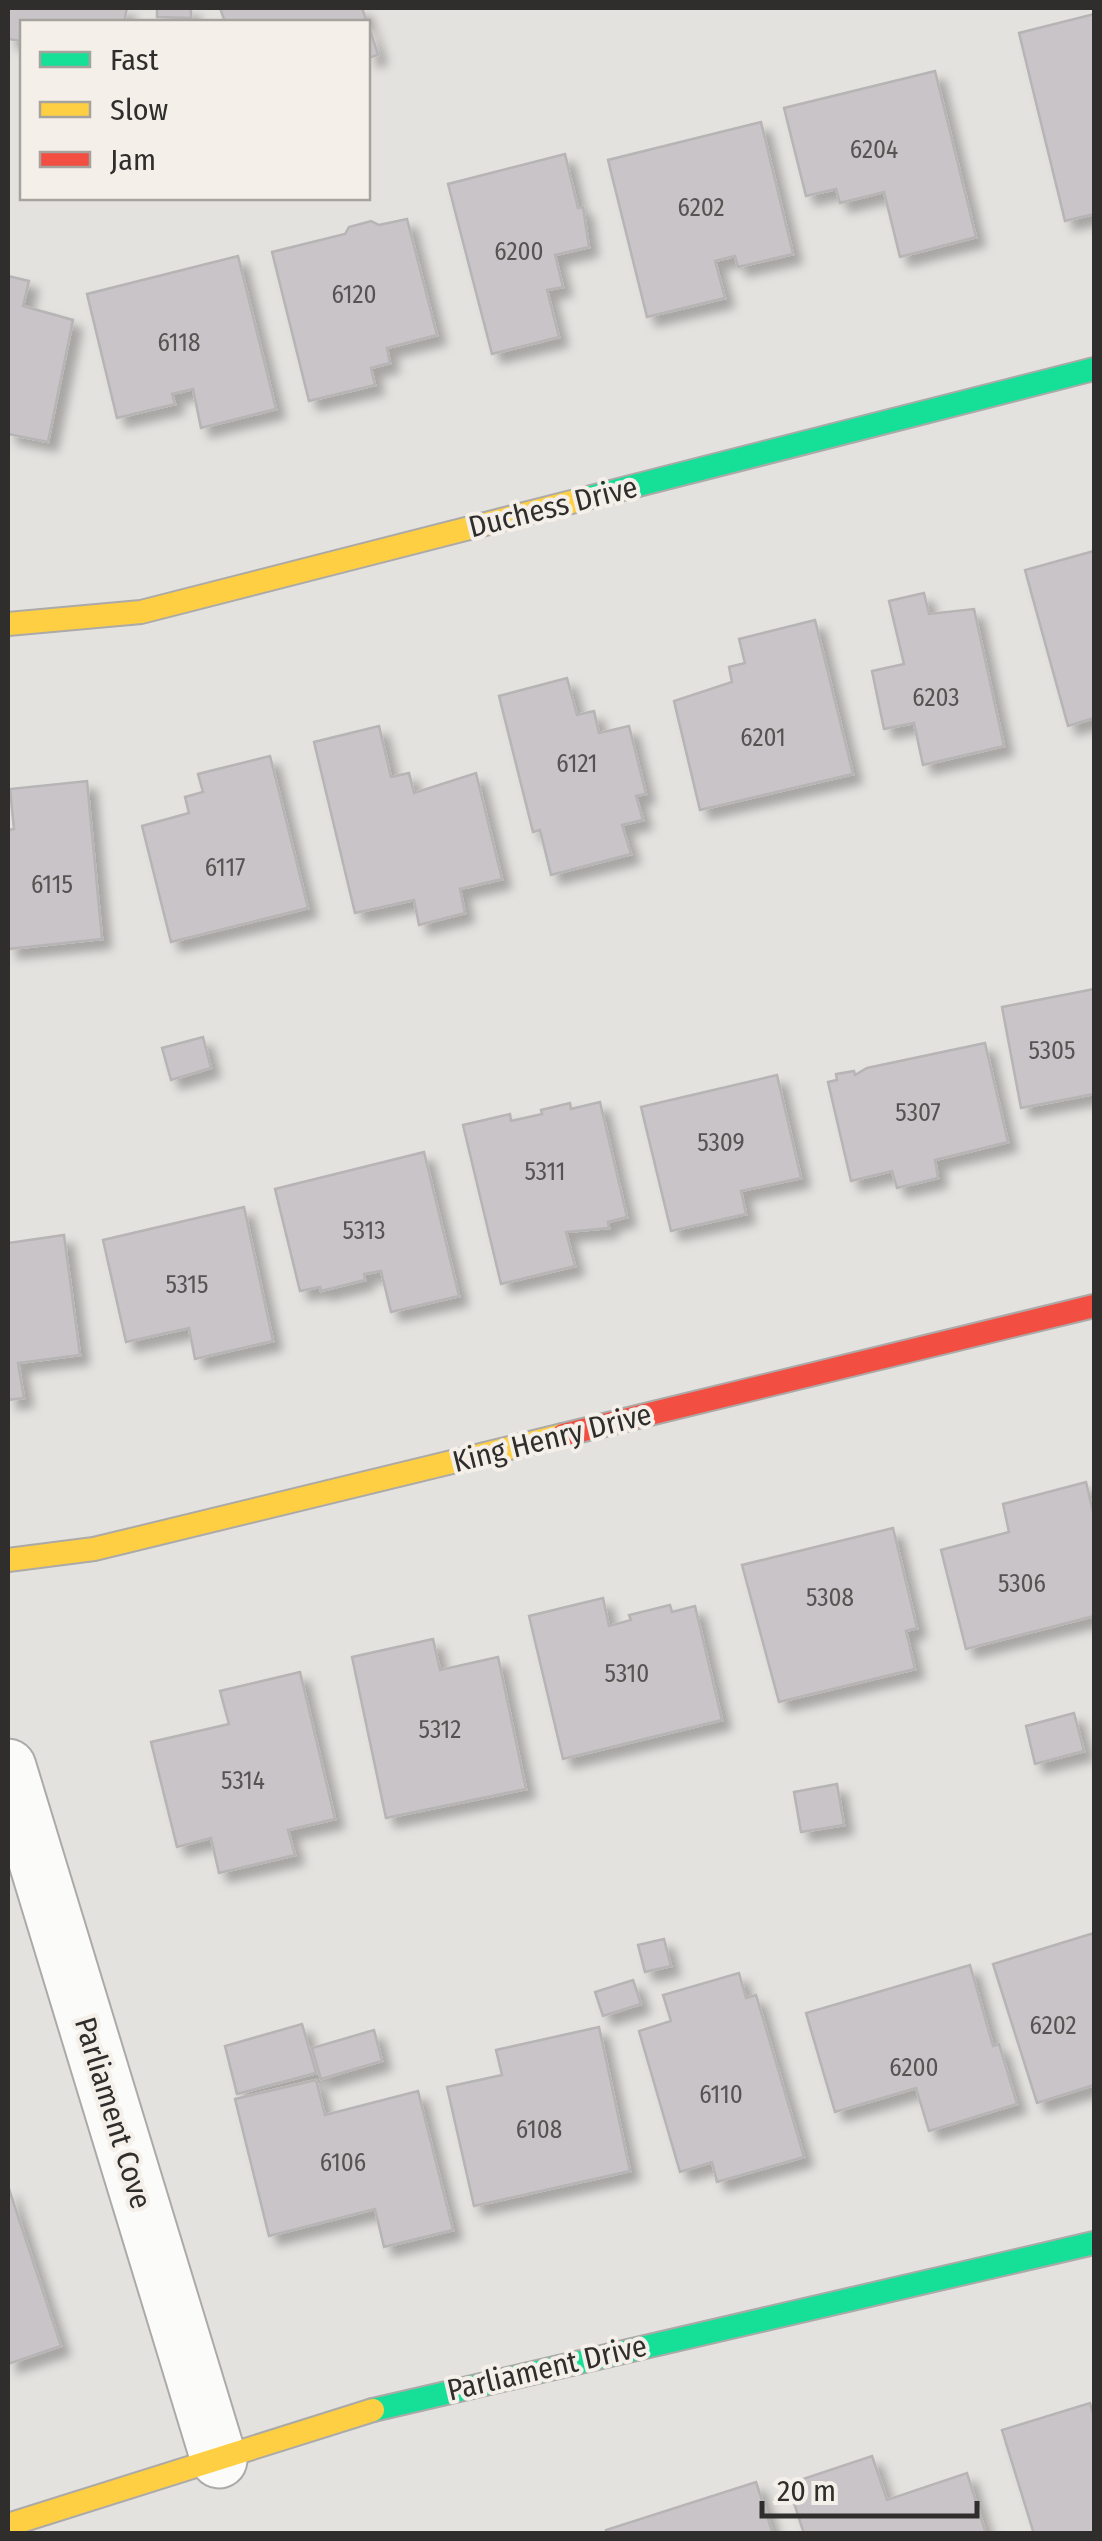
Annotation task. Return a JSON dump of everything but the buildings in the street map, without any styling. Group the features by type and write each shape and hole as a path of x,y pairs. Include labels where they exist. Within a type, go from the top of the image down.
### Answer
{"street":[{"name":"Duchess Drive","path":"8,624 140,612 1094,369"},
{"name":"King Henry Drive","path":"8,1560 94,1549 1094,1306"},
{"name":"Parliament Cove","path":"8,1767 219,2460"},
{"name":"Parliament Drive","path":"8,2525 388,2404 1094,2244"}],"traffic: fast":[{"path":"587,498 1094,369"},
{"path":"373,2410 1094,2243"}],"traffic: slow":[{"path":"8,624 141,612 587,498"},
{"path":"8,1560 94,1549 563,1435"},
{"path":"8,2525 373,2410"}],"traffic: jam":[{"path":"563,1435 1094,1306"}]}
